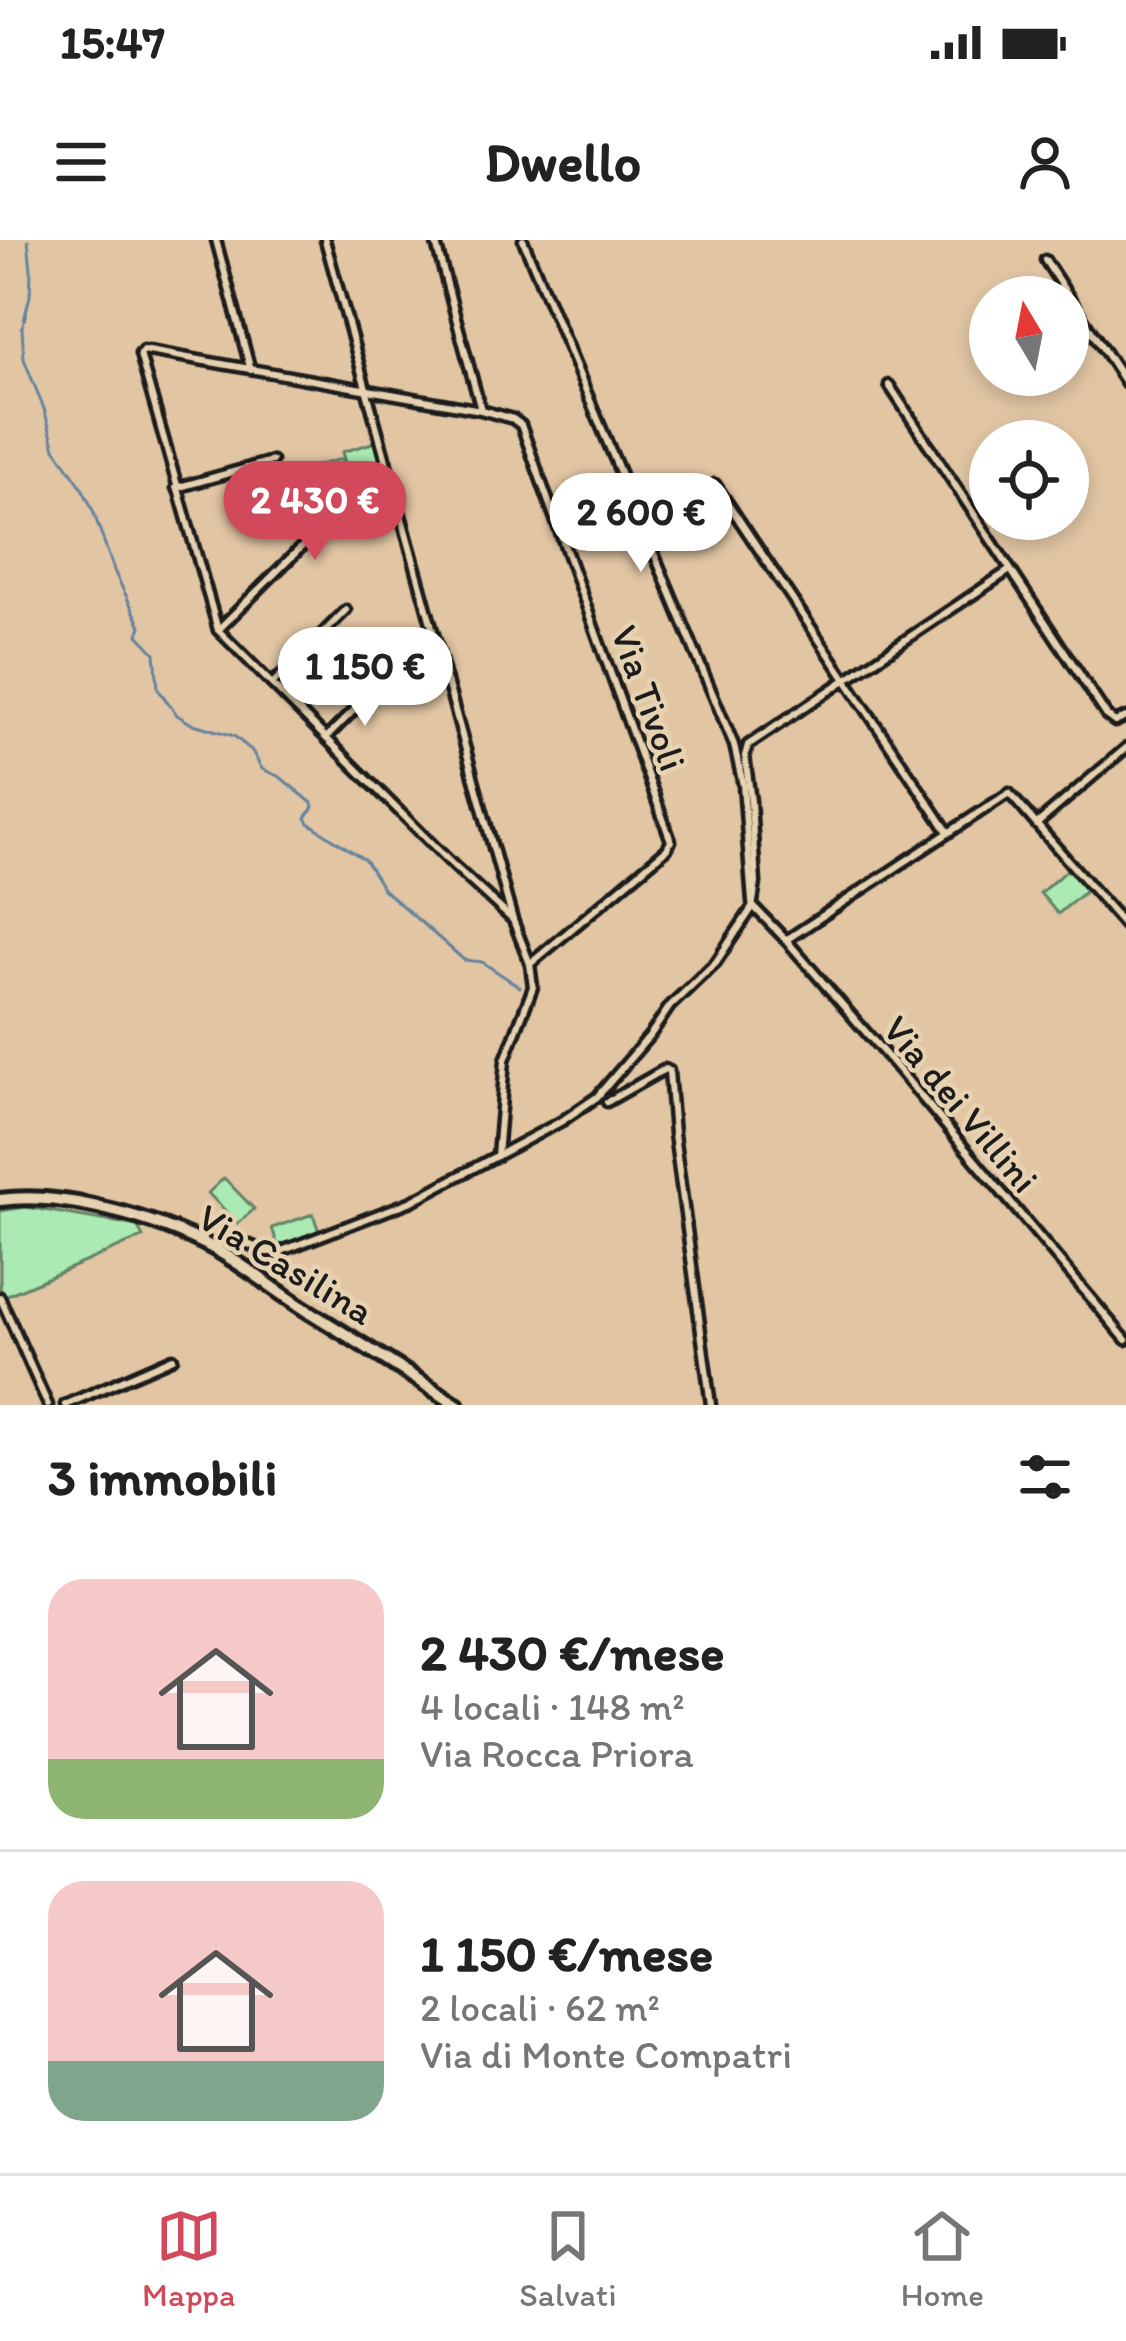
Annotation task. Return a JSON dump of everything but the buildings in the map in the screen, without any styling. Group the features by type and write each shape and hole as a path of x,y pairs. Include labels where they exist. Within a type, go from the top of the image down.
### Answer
{"main road":[{"name":"Via Casilina","path":"0,1200 39,1197 76,1203 165,1228 212,1247 457,1405"}],"street":[{"path":"215,240 250,367"},
{"path":"325,240 513,920 530,964 532,994 505,1060 497,1156"},
{"path":"435,240 481,410"},
{"path":"523,240 734,745 743,785 753,906"},
{"path":"1045,260 1126,384"},
{"name":"Via Tivoli","path":"176,488 142,351 481,410 513,418 523,429 671,840 667,849 530,964"},
{"path":"889,385 1107,716 1114,722 1126,716"},
{"path":"272,461 176,488 218,630 513,920"},
{"path":"218,630 386,463"},
{"path":"715,484 948,832"},
{"path":"212,1247 240,1240 266,1252 283,1251 399,1208 591,1102 670,1006 716,962 753,906 756,883 746,747 1010,570"},
{"path":"272,684 346,610"},
{"path":"326,738 374,690"},
{"path":"1038,823 1126,748"},
{"path":"786,940 1009,793 1126,927"},
{"name":"Via dei Villini","path":"753,906 1126,1340"},
{"path":"607,1102 669,1071 711,1405"},
{"path":"0,1297 48,1405"},
{"path":"65,1405 172,1358"}],"green space":[{"path":"376,442 380,458 352,487 342,452"},
{"path":"341,459 350,491 325,515 311,467"},
{"path":"1069,868 1088,889 1058,914 1040,893"},
{"path":"224,1178 254,1209 238,1224 208,1193"},
{"path":"26,1207 137,1226 143,1237 5,1296 0,1288 0,1211"},
{"path":"313,1214 319,1232 278,1246 272,1228"}],"waterway":[{"path":"28,240 31,270 22,328 24,359 55,448 92,508 115,573 141,626 138,635 155,653 158,689 177,715 234,736 252,751 262,769 312,803 306,818 309,823 365,860 383,889 464,960 482,962 520,987"}]}
